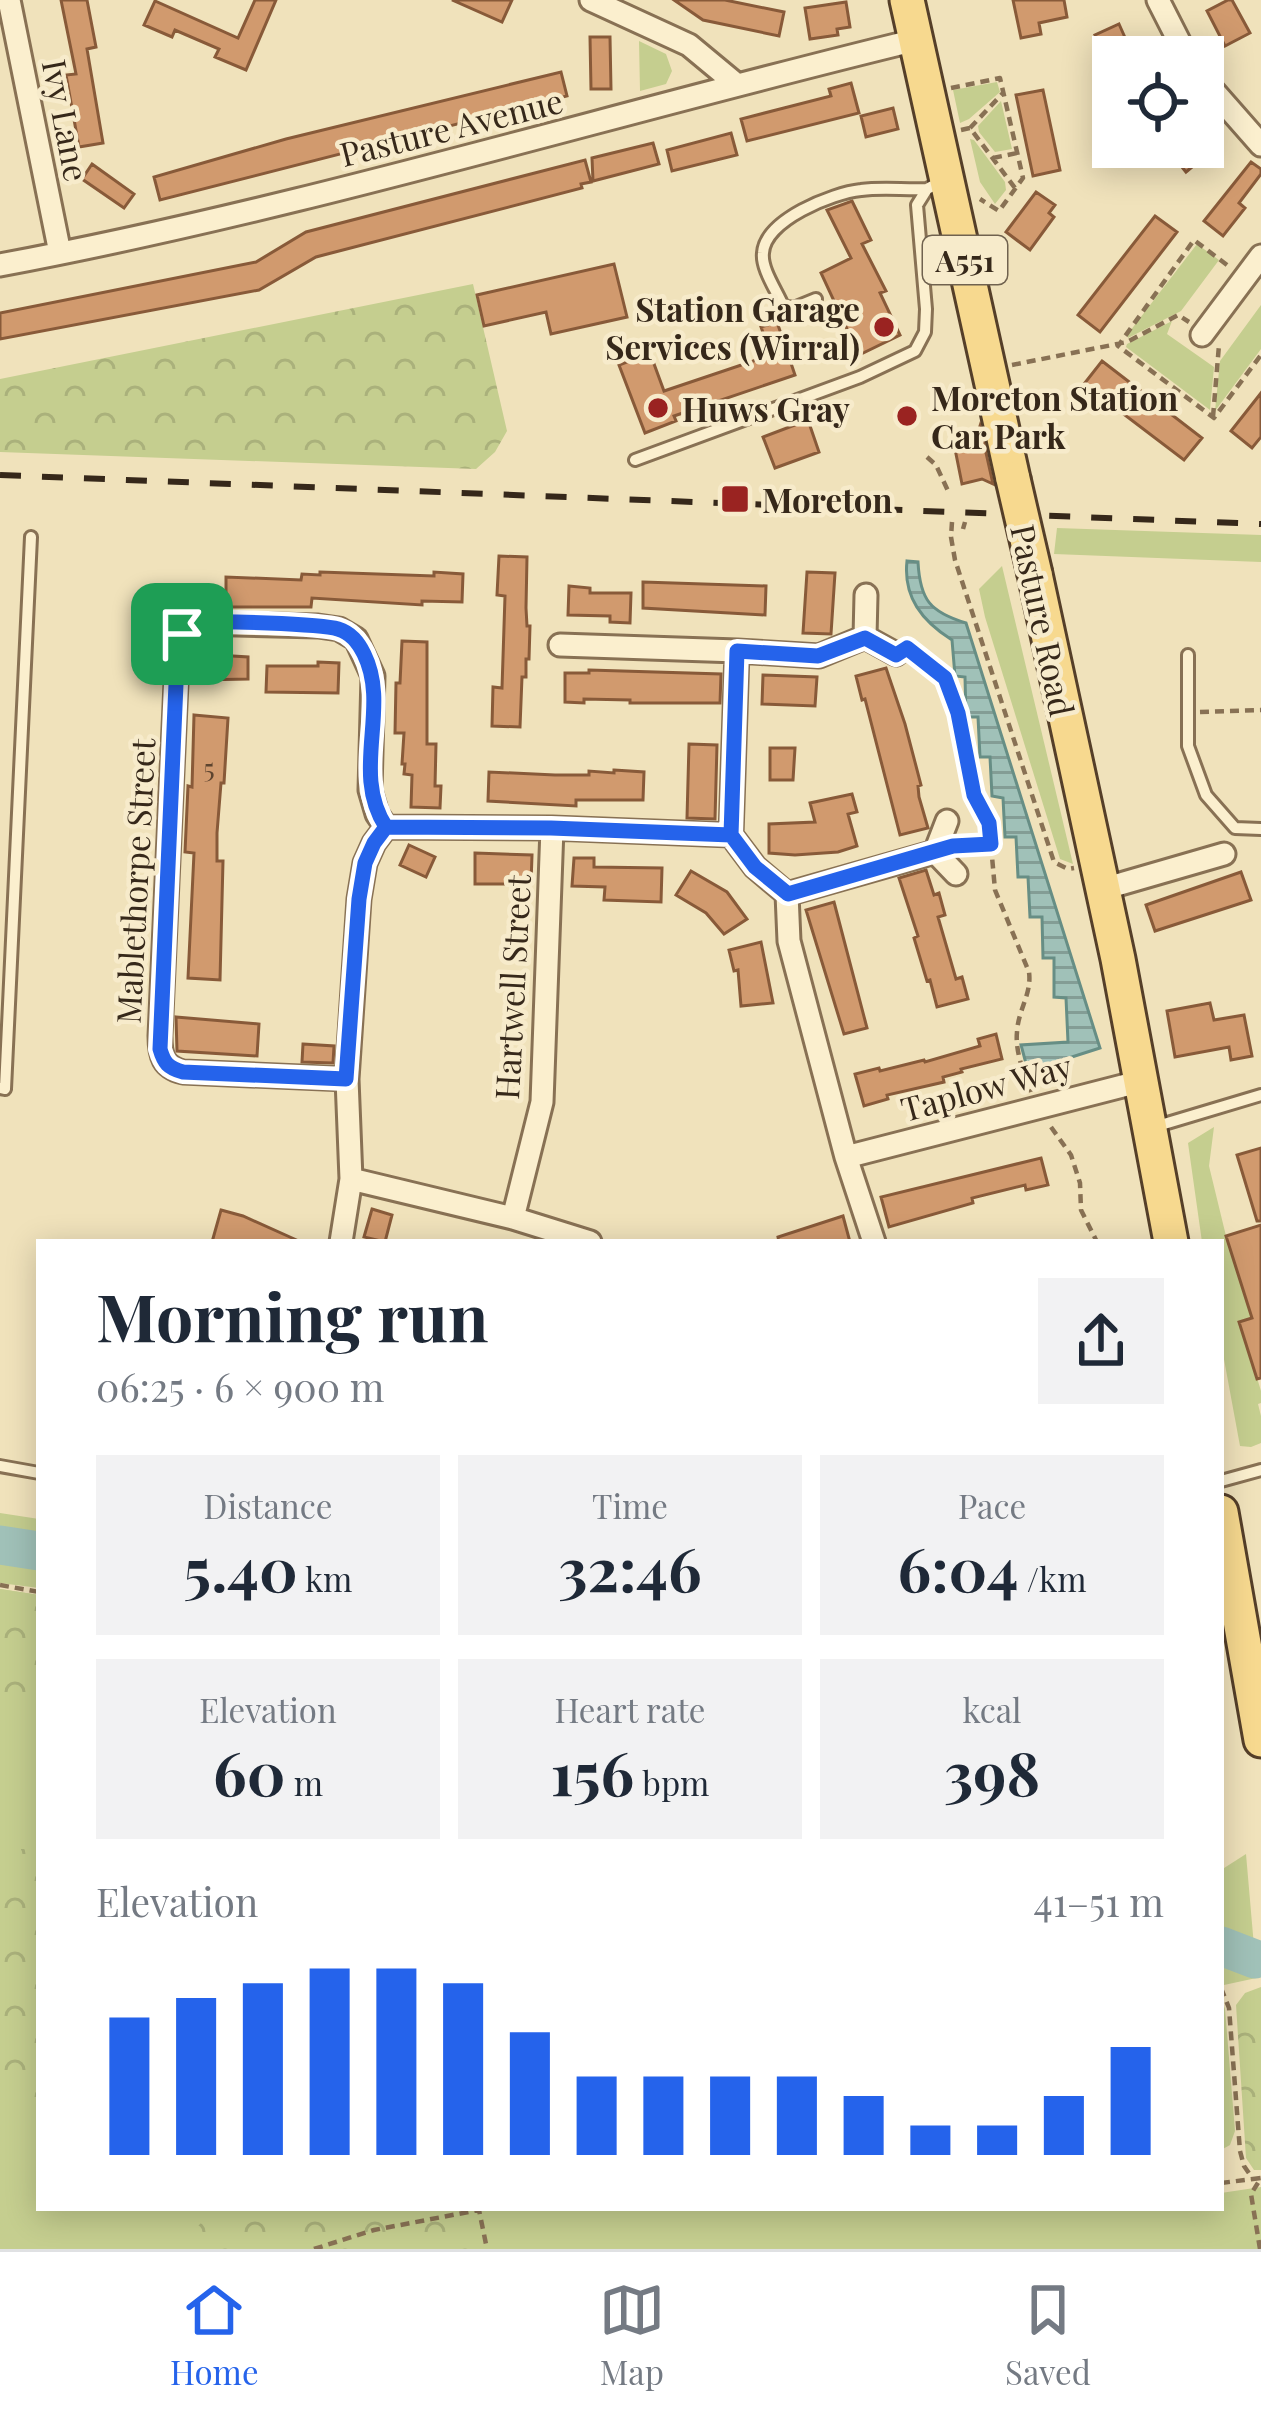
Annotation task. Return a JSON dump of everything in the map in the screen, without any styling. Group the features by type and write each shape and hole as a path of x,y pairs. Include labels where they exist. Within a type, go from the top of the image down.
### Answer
{"main road":[{"name":"Pasture Road","path":"907,0 928,93 954,132 937,184 1035,574 1171,1239"},
{"path":"1224,1529 1261,1740"}],"street":[{"name":"Ivy Lane","path":"9,0 60,254"},
{"path":"1158,0 1176,36"},
{"path":"599,2 689,44 736,84"},
{"name":"Pasture Avenue","path":"0,265 181,229 916,40"},
{"path":"1224,103 1261,145"},
{"path":"1203,333 1261,256"},
{"path":"865,638 866,595"},
{"name":"Mablethorpe Street","path":"346,1079 183,1072 170,1069 164,1060 160,1036 177,661 188,627 197,623 318,626 339,629 356,639 373,676 370,790 386,827"},
{"path":"560,645 818,656 865,638 896,655"},
{"path":"737,651 731,835 755,867 788,894 789,941 846,1157 873,1239"},
{"path":"935,852 947,821"},
{"path":"341,1239 351,1179 346,1079 359,899 365,863 386,827 731,835"},
{"name":"Hartwell Street","path":"513,1217 542,1102 551,828"},
{"path":"788,894 935,852"},
{"path":"935,852 956,874"},
{"path":"1100,877 1225,854"},
{"name":"Taplow Way","path":"846,1157 1142,1081"},
{"path":"351,1179 513,1217 581,1239"}],"lane":[{"path":"816,299 794,308 783,306 762,259 775,228 798,212 847,193 937,184"},
{"path":"635,460 860,377 915,351 925,332 926,309 917,205 937,184"},
{"path":"0,1088 5,1089 32,537"},
{"path":"1189,656 1188,746 1205,795 1235,828 1261,829"},
{"path":"1151,1128 1261,1095"},
{"path":"0,1466 36,1472"},
{"path":"1224,1480 1261,1470"}],"path":[{"path":"928,93 1000,78 1023,178 999,211 937,184"},
{"path":"1004,93 954,132 993,158 1016,188"},
{"path":"993,158 1017,153"},
{"path":"1035,360 1127,342 1178,315 1219,338 1213,417"},
{"path":"927,457 936,465 949,494"},
{"path":"952,522 955,560 1054,862 1100,877"},
{"path":"896,655 907,648 945,678 958,713 974,795 989,823 995,890 1029,972 1031,986 1016,1033 1021,1062 1036,1106 1071,1155 1082,1210 1096,1239"},
{"path":"1188,712 1261,710"},
{"path":"935,852 991,844"},
{"path":"0,1585 36,1591"},
{"path":"1224,1996 1229,2008 1240,2151 1244,2166 1258,2178"},
{"path":"1224,2183 1258,2178"},
{"path":"1258,2178 1252,2194 1260,2249"},
{"path":"314,2249 374,2230 474,2211"},
{"path":"479,2211 487,2249"}],"green space":[{"path":"639,41 666,54 672,71 666,84 640,91"},
{"path":"997,82 1000,92 960,123 953,90"},
{"path":"1001,101 1012,149 995,152 978,126"},
{"path":"970,139 1005,182 1006,190 995,204 980,182"},
{"path":"1197,244 1219,260 1181,311 1128,338 1127,335"},
{"path":"473,284 507,431 495,452 476,469 0,452 0,379"},
{"path":"1261,305 1261,349 1215,411 1220,361"},
{"path":"1172,321 1167,334 1214,367 1210,410 1126,347"},
{"path":"1057,528 1261,535 1261,562 1054,554"},
{"path":"1002,566 1073,864 1060,859 985,617 979,589"},
{"path":"1214,1127 1209,1166 1252,1318 1240,1322 1261,1391 1261,1443 1251,1447 1240,1446 1224,1359 1224,1239 1202,1239 1188,1143"},
{"path":"0,1513 36,1519 36,1588 0,1583"},
{"path":"0,1589 36,1595 36,2211 1224,2211 1224,2193 1261,2187 1261,2249 0,2249"},
{"path":"0,1589 36,1595 36,1702 19,1700 0,1737"},
{"path":"21,1849 36,1849 36,2108 29,2109 6,2100 0,2088 0,1908 23,1883"},
{"path":"1246,1854 1255,1958 1261,1977 1224,1985 1224,1868"},
{"path":"1261,1987 1261,2170 1254,2170 1246,2158 1236,2005 1245,1993"},
{"path":"1224,2006 1235,2131 1224,2148"},
{"path":"213,2211 266,2211 270,2237 256,2249 194,2249 197,2227"},
{"path":"332,2211 461,2211 473,2226 477,2249 446,2249 433,2238 423,2249 380,2244 374,2249 299,2249 291,2241 291,2228 303,2216"}],"water":[{"path":"907,561 918,562 929,603 966,623 1100,1048 1028,1071 1021,1045 1068,1042 1066,998 1054,997 1054,958 1043,958 1042,917 1030,917 1028,877 1018,877 1016,837 1005,837 1003,798 992,796 990,757 980,757 978,717 966,717 965,677 955,676 952,640 917,607 908,586"}],"building":[{"path":"61,0 87,0 96,47 87,49 103,143 79,147 66,75 76,74"},
{"path":"255,0 276,0 246,70 215,57 219,49 175,30 172,37 144,25 155,1 238,38"},
{"path":"452,0 512,0 502,22"},
{"path":"674,0 725,0 784,12 779,36 703,20"},
{"path":"1013,0 1064,0 1067,17 1039,23 1041,34 1021,38"},
{"path":"1232,0 1250,33 1225,46 1224,36 1207,11"},
{"path":"846,2 850,27 837,29 838,35 810,39 805,8"},
{"path":"1119,24 1124,36 1096,36"},
{"path":"590,37 610,37 611,89 591,89"},
{"path":"561,72 567,96 160,200 154,177 286,139"},
{"path":"851,83 859,113 747,141 741,119 831,96 829,89"},
{"path":"1043,90 1060,170 1033,176 1016,95"},
{"path":"893,108 898,129 866,137 861,116"},
{"path":"731,133 737,155 672,171 667,150"},
{"path":"653,143 659,164 593,181 592,158"},
{"path":"585,160 591,182 581,184 582,188 316,257 259,290 0,339 0,313 256,262 306,232"},
{"path":"1251,162 1261,174 1239,203 1245,208 1223,236 1204,221"},
{"path":"92,164 134,194 124,208 82,179"},
{"path":"1036,192 1055,205 1049,213 1054,217 1030,250 1006,232"},
{"path":"852,201 871,240 862,244 886,291 880,293 900,335 859,355 821,273 851,258 827,210"},
{"path":"1155,216 1177,232 1100,332 1078,315"},
{"path":"614,264 627,317 551,334 546,312 484,326 477,295"},
{"path":"777,322 795,375 674,416 676,421 645,433 619,365 650,353 664,391 771,355 761,327"},
{"path":"1102,361 1202,438 1184,460 1084,384"},
{"path":"1261,393 1261,437 1252,448 1231,431"},
{"path":"808,420 819,452 775,468 763,437"},
{"path":"980,426 993,484 982,479 962,484 955,449 974,445"},
{"path":"499,556 527,557 529,659 526,677 522,677 520,727 492,726 493,687 502,688 505,596 497,595"},
{"path":"807,572 835,573 831,634 803,633"},
{"path":"302,574 463,574 462,602 422,601 422,605 312,598 311,607 226,607 226,577 301,580"},
{"path":"643,582 766,586 765,615 643,608"},
{"path":"569,586 590,588 590,593 631,593 630,623 610,622 610,616 568,615"},
{"path":"402,641 427,642 427,744 436,744 435,786 441,786 440,808 411,807 412,775 404,774 402,764 404,733 395,733"},
{"path":"200,654 248,657 248,679 200,680"},
{"path":"318,662 339,663 338,693 266,692 267,666 318,666"},
{"path":"886,668 905,724 928,828 900,835 856,676"},
{"path":"565,673 721,674 720,703 565,702"},
{"path":"763,675 817,677 815,706 762,704"},
{"path":"194,715 228,718 217,833 217,861 223,861 220,980 188,978 194,853 185,852"},
{"path":"689,744 717,745 715,819 687,818"},
{"path":"770,748 795,748 793,780 770,780"},
{"path":"589,771 644,772 643,800 576,800 576,806 488,801 489,772 589,775"},
{"path":"852,794 857,812 848,814 857,846 838,852 769,853 769,824 815,822 810,803"},
{"path":"409,845 435,857 426,877 400,865"},
{"path":"475,853 532,855 531,884 475,884"},
{"path":"574,858 594,858 594,867 662,868 661,902 604,900 605,887 572,886"},
{"path":"926,870 934,895 939,893 945,915 938,917 956,979 962,977 968,999 937,1007 899,878"},
{"path":"691,871 727,892 747,919 724,934 706,913 676,895"},
{"path":"1241,872 1251,900 1155,931 1146,905"},
{"path":"834,902 867,1028 844,1034 806,910"},
{"path":"761,942 773,1003 741,1006 738,970 734,971 729,950"},
{"path":"1210,1003 1214,1020 1244,1015 1252,1056 1231,1060 1229,1047 1175,1057 1167,1011"},
{"path":"176,1017 259,1024 257,1056 177,1051"},
{"path":"996,1034 1002,1059 961,1069 943,1077 944,1082 887,1095 888,1099 864,1106 855,1074 925,1062 980,1046 978,1039"},
{"path":"303,1044 334,1046 333,1063 302,1062"},
{"path":"1261,1148 1261,1221 1257,1221 1237,1155"},
{"path":"1041,1158 1048,1185 1026,1190 1025,1185 972,1198 973,1203 889,1227 881,1197"},
{"path":"372,1209 392,1215 386,1239 364,1237"},
{"path":"221,1210 294,1239 213,1239"},
{"path":"843,1216 849,1239 778,1239"},
{"path":"1261,1225 1261,1378 1257,1379 1239,1322 1252,1318 1226,1236"}],"waterway":[{"path":"0,1545 36,1551"},
{"path":"1224,1947 1255,1959"}],"railway":[{"path":"0,475 1261,524"}],"place":[{"name":"Station Garage Services (Wirral)","path":"884,327"},
{"name":"Huws Gray","path":"658,408"},
{"name":"Moreton Station Car Park","path":"907,416"},
{"name":"Moreton","path":"735,499"}],"route":[{"path":"182,634 160,1049 170,1069 346,1079 359,899 365,863 386,827 731,835 755,867 788,894 953,846 991,844 989,823 974,795 958,713 945,678 907,648 896,655 865,638 818,656 737,651 731,835 551,828 386,827 370,790 373,676 356,639 339,629 318,626 216,623 197,623 182,634"}]}
